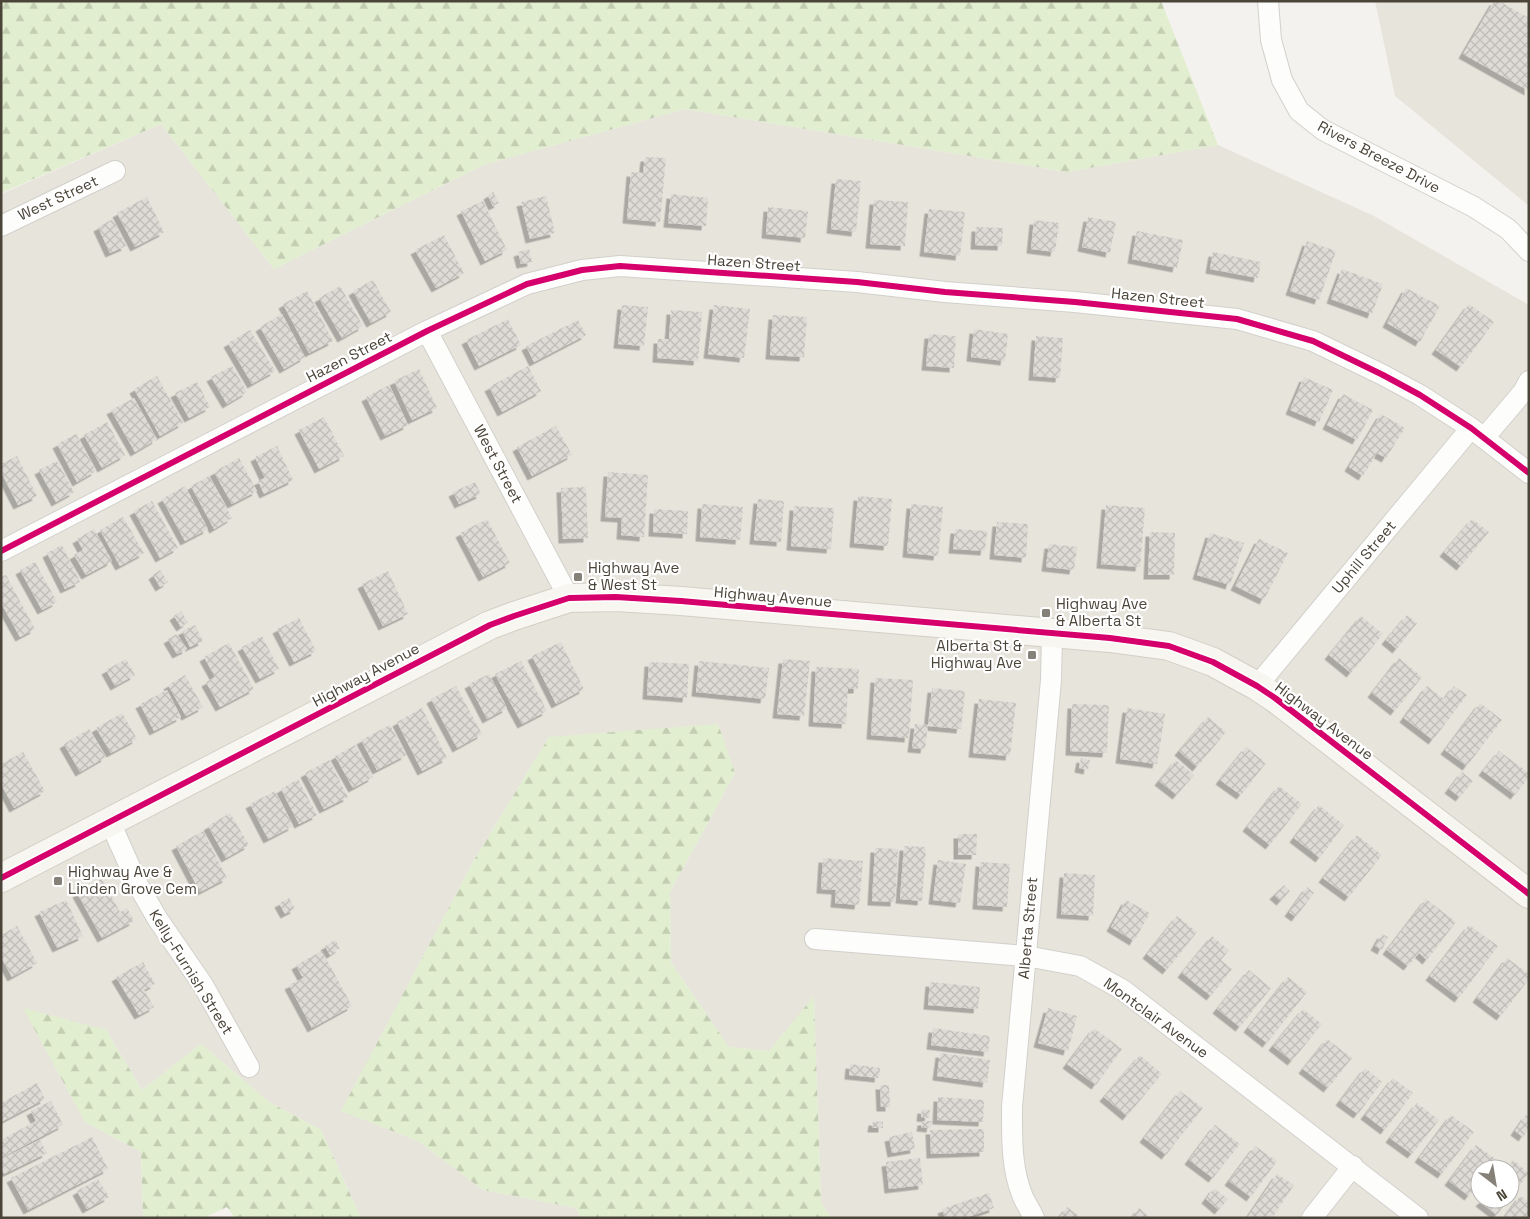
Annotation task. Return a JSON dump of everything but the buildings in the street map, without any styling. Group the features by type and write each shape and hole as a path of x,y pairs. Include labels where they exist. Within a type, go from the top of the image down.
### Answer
{"main road":[{"name":"Highway Avenue","path":"1,878 468,636 514,616 569,598 616,597 1110,638 1169,646 1214,662 1275,698 1529,894"}],"street":[{"name":"Rivers Breeze Drive","path":"1268,1 1271,40 1282,80 1299,111 1323,130 1474,207 1508,229 1529,251"},
{"name":"West Street","path":"1,226 116,171"},
{"name":"Hazen Street","path":"1,551 427,330 526,284 582,270 620,266 857,282 1237,319 1313,341 1383,375 1420,395 1477,433 1529,473"},
{"name":"West Street","path":"427,330 569,598"},
{"path":"1477,433 1523,392 1529,381"},
{"name":"Uphill Street","path":"1257,686 1477,433"},
{"name":"Alberta Street","path":"1034,1218 1023,1196 1016,1170 1012,1140 1012,1107 1051,680 1052,634"},
{"name":"Kelly-Furnish Street","path":"110,822 138,884 157,918 203,985 249,1068"},
{"name":"Montclair Avenue","path":"815,939 1026,956 1080,966 1123,990 1418,1218"},
{"path":"1312,1218 1353,1166"}],"shaded area":[{"path":"1375,1 1529,1 1529,206 1395,96"},
{"path":"685,109 1067,172 1218,145 1374,216 1529,305 1529,1218 831,1218 821,1203 814,997 769,1051 729,1047 671,963 670,892 735,773 549,737 473,862 342,1111 418,1141 483,1190 576,1208 581,1218 361,1218 321,1130 269,1102 201,1044 142,1090 106,1030 85,1122 141,1152 143,1218 1,1218 1,194 161,124 274,269 483,165"}],"green space":[{"path":"1,1 1161,1 1218,145 1067,172 685,109 483,165 274,269 161,124 1,193"},
{"path":"718,724 735,773 670,892 671,963 729,1047 769,1051 814,996 821,1203 831,1218 581,1218 576,1208 483,1190 418,1141 341,1111 473,862 549,737"},
{"path":"23,1008 106,1030 142,1090 201,1044 269,1102 321,1130 361,1218 235,1218 227,1207 203,1218 143,1218 141,1152 85,1122"}],"cycle path":[{"path":"1,551 427,331 527,284 582,270 620,266 857,282 1237,319 1313,341 1383,375 1420,395 1471,428 1529,473"},
{"path":"1,878 490,625 569,598 616,597 1110,638 1169,646 1213,662 1275,698 1529,894"}],"place":[{"name":"Highway Ave & West St","path":"578,577"},
{"name":"Highway Ave & Alberta St","path":"1046,613"},
{"name":"Alberta St & Highway Ave","path":"1032,655"},
{"name":"Highway Ave & Linden Grove Cem","path":"58,881"}]}
